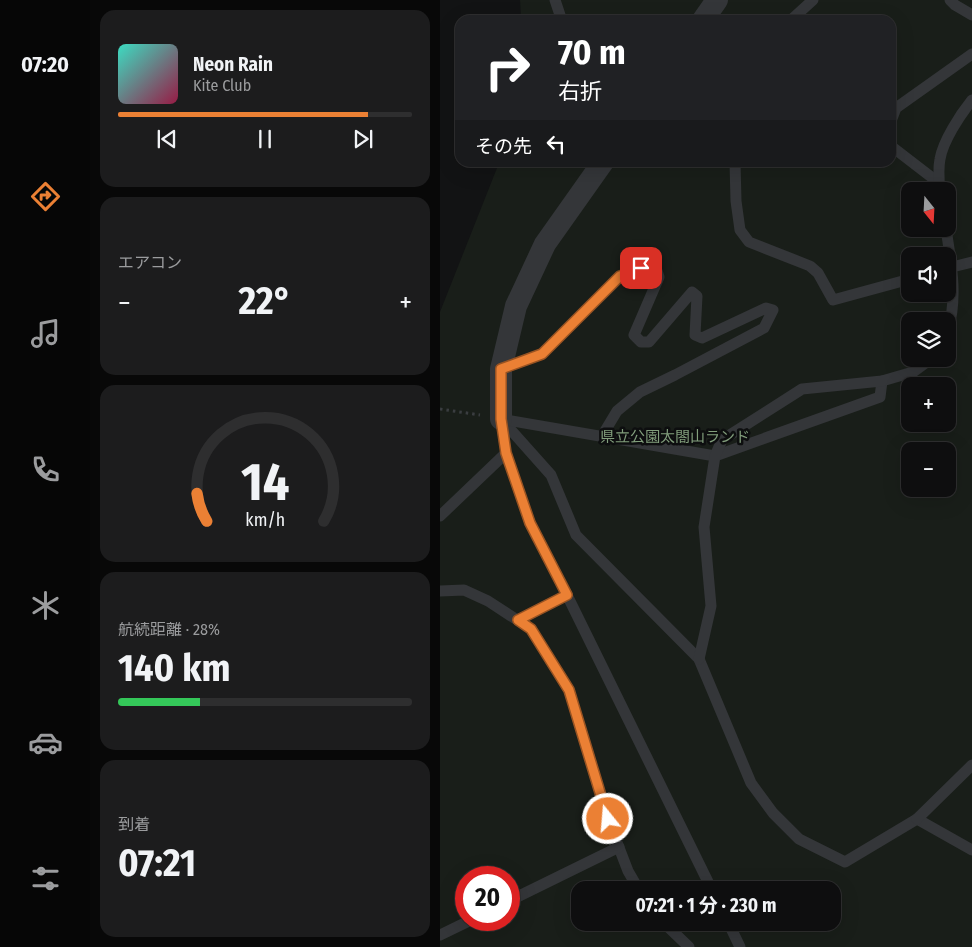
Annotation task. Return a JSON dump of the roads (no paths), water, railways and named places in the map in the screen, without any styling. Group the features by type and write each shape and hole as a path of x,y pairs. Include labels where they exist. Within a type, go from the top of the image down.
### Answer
{"street":[{"path":"706,15 717,0"},
{"path":"501,419 501,369 516,306 545,244 599,167"}],"lane":[{"path":"555,0 560,15"},
{"path":"796,15 813,0"},
{"path":"950,0 972,15"},
{"path":"896,108 972,54"},
{"path":"939,182 940,159 947,140 962,112 972,100"},
{"path":"896,150 933,182"},
{"path":"735,167 736,201 740,230 748,242 810,266 818,273 834,300 901,281"},
{"path":"956,266 972,262"},
{"path":"501,369 542,354 620,276 641,268 656,268 659,277 634,335 641,342 649,342 692,292 697,296 695,335 702,338 766,308 773,310 764,328 640,392 617,411 602,436"},
{"path":"699,659 711,606 704,527 715,456 722,440 802,389 882,381 913,372 920,367"},
{"path":"501,419 715,456 880,397 882,381"},
{"path":"501,419 506,453 530,523 708,881"},
{"path":"501,419 551,475 576,535 699,659 751,783 773,813 799,839 845,862 917,819 972,765"},
{"path":"440,516 506,453"},
{"path":"440,591 464,590 488,601 531,629 569,690 608,819 628,871 634,881"},
{"path":"518,620 567,595"},
{"path":"917,819 972,850"},
{"path":"520,896 619,847"},
{"path":"440,935 455,928"},
{"path":"673,931 690,947"},
{"path":"732,931 740,947"}],"park label":[{"name":"県立公園太閤山ランド","path":"675,437"}]}
